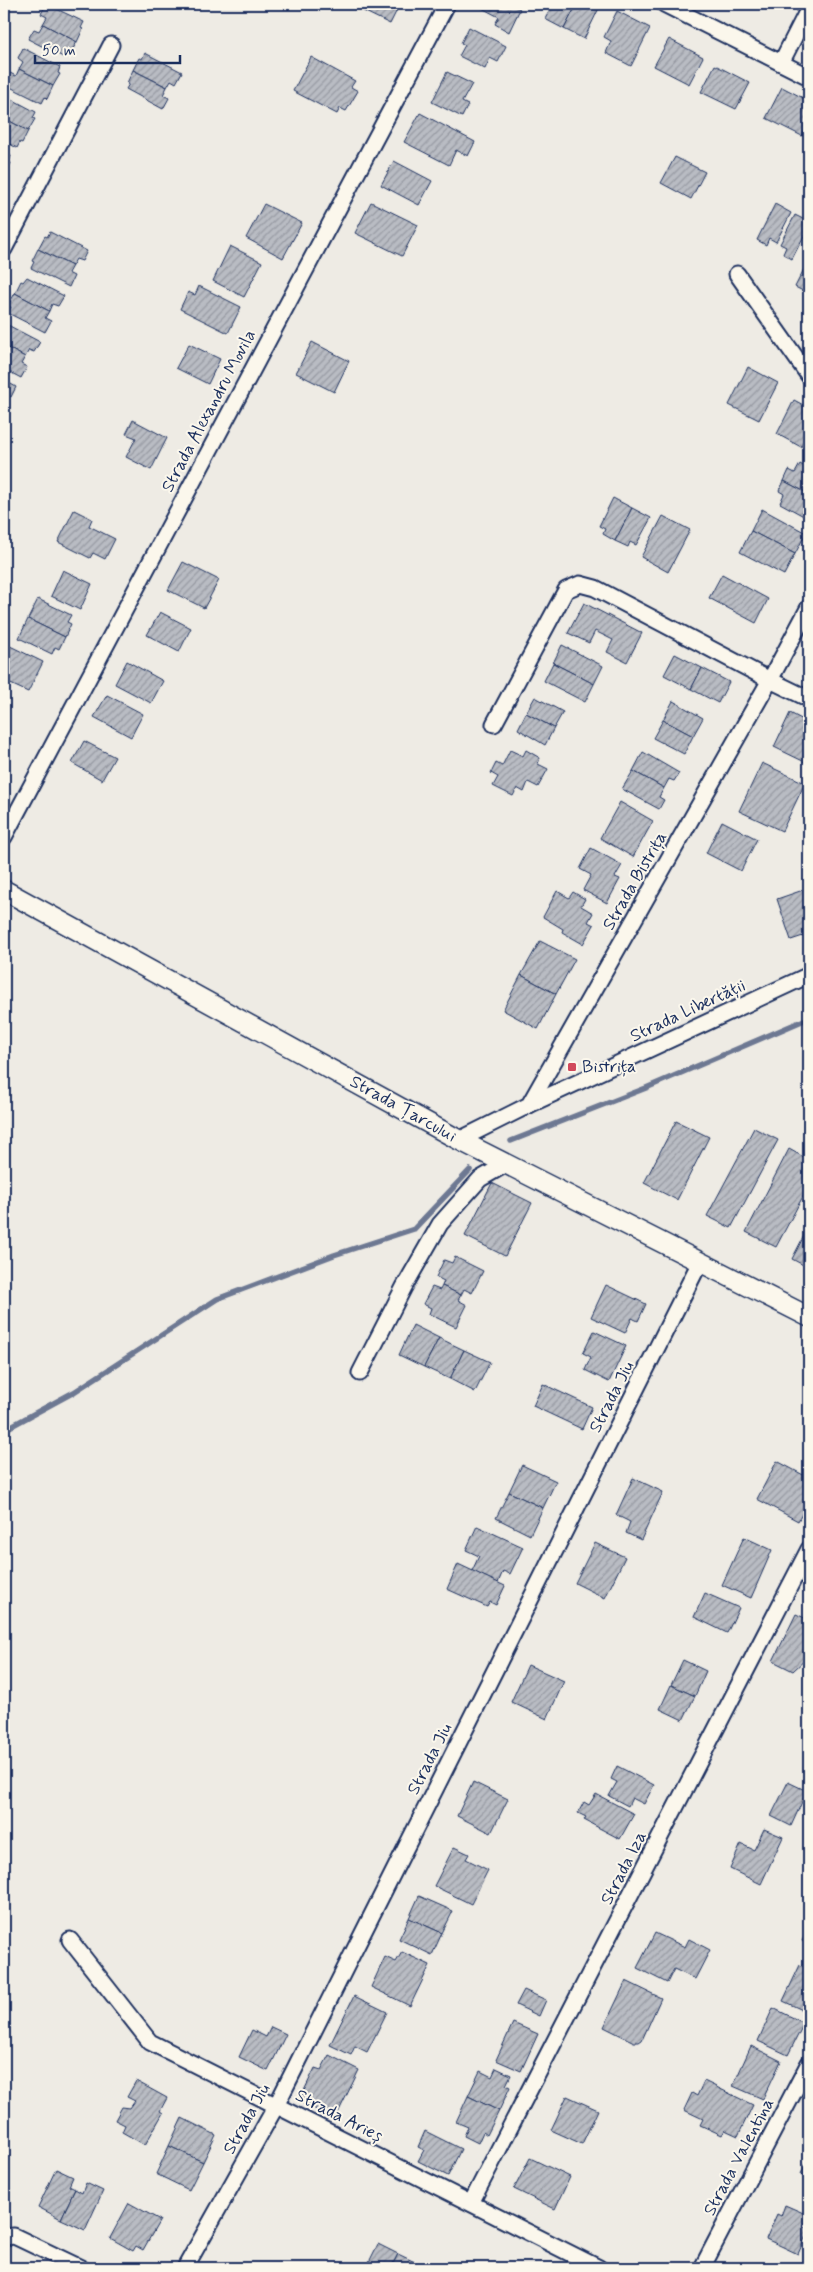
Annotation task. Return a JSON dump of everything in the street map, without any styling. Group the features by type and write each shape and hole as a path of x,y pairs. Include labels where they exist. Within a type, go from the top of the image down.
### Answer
{"street":[{"name":"Strada Alexandru Movila","path":"4,837 447,4"},
{"path":"664,4 809,77"},
{"path":"781,63 809,8"},
{"path":"4,250 111,45"},
{"path":"738,274 809,376"},
{"path":"494,724 566,590 580,584 603,592 809,699"},
{"name":"Strada Bistrița","path":"529,1105 770,680 809,607"},
{"name":"Strada Țarcului","path":"4,890 459,1140 809,1317"},
{"name":"Strada Libertății","path":"529,1105 809,975"},
{"path":"459,1140 529,1105"},
{"path":"360,1373 404,1287 440,1224 480,1179 506,1164"},
{"name":"Strada Jiu","path":"185,2268 276,2106 700,1262"},
{"name":"Strada Iza","path":"471,2204 809,1549"},
{"name":"Strada Arieș","path":"70,1940 150,2042 593,2267"},
{"name":"Strada Valentina","path":"702,2268 809,2063"},
{"path":"4,2237 14,2236 81,2268"}],"building":[{"path":"46,4 84,22 77,42 43,24 47,17 41,14"},
{"path":"349,4 376,4 384,8 386,4 400,4 390,24"},
{"path":"480,4 510,4 520,9 509,32 495,24 499,17 478,6"},
{"path":"553,4 577,4 564,29 545,19"},
{"path":"577,4 601,4 584,39 564,29"},
{"path":"617,11 650,28 631,66 606,53 611,41 604,37"},
{"path":"43,24 77,42 70,54 68,53 65,58 28,39 34,29 39,31"},
{"path":"469,27 506,46 498,62 490,58 485,69 459,56 465,45 461,43"},
{"path":"669,39 703,57 689,84 654,66"},
{"path":"23,48 60,67 58,73 60,74 53,86 19,69 23,62 18,58"},
{"path":"145,53 182,72 176,83 171,80 167,87 133,70 139,58 142,59"},
{"path":"311,57 355,81 351,87 358,91 346,111 340,108 337,114 293,91"},
{"path":"715,65 750,83 736,109 701,92"},
{"path":"19,69 53,86 47,99 45,97 42,103 4,84 10,73 16,76"},
{"path":"133,70 167,87 163,95 169,98 163,109 126,89"},
{"path":"447,72 472,84 462,102 468,105 462,117 432,102"},
{"path":"782,87 809,101 809,122 802,136 766,118"},
{"path":"4,95 36,112 33,118 35,119 28,131 4,118"},
{"path":"420,113 475,142 468,156 456,150 449,165 404,142"},
{"path":"4,118 28,131 17,148 4,141"},
{"path":"4,152 11,156 9,162 11,163 5,175"},
{"path":"675,157 705,172 691,199 661,183"},
{"path":"394,161 432,181 419,205 381,185"},
{"path":"371,202 418,225 402,256 355,233"},
{"path":"264,204 302,223 283,258 246,238"},
{"path":"775,204 791,213 776,242 769,238 766,245 757,240"},
{"path":"795,215 809,222 809,226 792,259 783,254 786,247 780,244"},
{"path":"50,232 87,251 82,261 76,259 72,266 38,249 45,236 47,237"},
{"path":"230,246 262,262 244,297 213,281"},
{"path":"38,249 72,266 68,273 74,276 69,287 31,268"},
{"path":"809,259 809,294 795,287"},
{"path":"27,277 64,296 58,306 52,304 49,311 15,293 21,281 23,282"},
{"path":"199,286 241,307 228,333 180,309 188,292 195,295"},
{"path":"15,293 49,311 45,318 51,321 45,332 8,313 11,307 8,306"},
{"path":"4,323 40,342 34,352 29,350 25,357 4,346"},
{"path":"312,342 349,361 334,392 296,373"},
{"path":"189,344 220,359 208,384 176,368"},
{"path":"4,346 25,357 21,364 27,367 21,378 4,369"},
{"path":"748,367 778,383 759,420 729,405"},
{"path":"4,380 16,387 11,397 5,394 4,397"},
{"path":"794,400 809,408 809,439 806,437 801,447 777,434"},
{"path":"133,420 167,438 151,470 126,457 136,438 126,434"},
{"path":"800,464 809,469 809,494 784,481 789,470 795,473"},
{"path":"784,481 809,494 809,519 780,503 784,494 779,491"},
{"path":"613,498 632,508 615,541 603,534 605,529 599,526"},
{"path":"632,508 651,518 636,545 630,542 628,547 615,541"},
{"path":"762,509 806,533 795,554 751,531"},
{"path":"74,510 92,519 89,526 115,539 105,559 93,553 90,558 58,542"},
{"path":"663,516 690,530 668,572 641,557"},
{"path":"751,531 795,554 784,575 740,552"},
{"path":"183,562 219,580 204,608 168,590"},
{"path":"63,570 92,584 80,610 51,596"},
{"path":"722,574 768,599 756,623 709,598"},
{"path":"38,599 71,615 67,622 71,624 65,637 28,619"},
{"path":"584,603 642,633 627,662 607,652 613,640 595,631 589,643 568,633"},
{"path":"160,612 191,628 179,652 147,635"},
{"path":"28,619 65,637 59,649 55,647 52,654 19,638"},
{"path":"8,645 43,662 28,692 4,681 4,654"},
{"path":"562,645 603,666 594,684 553,663"},
{"path":"675,654 702,668 691,689 664,675"},
{"path":"127,661 163,681 151,703 115,684"},
{"path":"553,663 594,684 585,702 544,681"},
{"path":"702,668 729,682 718,703 691,689"},
{"path":"107,695 143,714 131,737 94,717"},
{"path":"535,697 563,712 554,728 526,713"},
{"path":"673,701 703,718 693,736 663,720"},
{"path":"526,713 554,728 545,745 518,729"},
{"path":"790,713 809,723 809,764 774,747"},
{"path":"663,720 693,736 684,754 653,738"},
{"path":"84,741 115,757 102,780 72,763"},
{"path":"510,750 523,756 526,750 540,758 538,764 548,769 538,787 528,782 524,792 517,788 513,796 493,786 498,777 491,773 496,763 502,766"},
{"path":"643,752 679,773 674,781 669,779 664,788 633,771"},
{"path":"762,763 805,783 782,831 739,811"},
{"path":"633,771 664,788 659,797 664,800 659,809 622,789"},
{"path":"620,802 653,821 633,857 600,838"},
{"path":"722,821 757,839 741,871 706,853"},
{"path":"591,848 622,865 615,877 620,879 607,903 583,890 591,875 580,869"},
{"path":"809,888 809,934 791,940 777,899"},
{"path":"557,891 569,898 573,892 585,899 581,906 593,913 588,922 594,925 583,944 562,932 563,929 543,917"},
{"path":"540,941 575,959 556,994 521,975"},
{"path":"521,975 556,994 538,1029 503,1010"},
{"path":"676,1121 709,1137 677,1200 644,1183"},
{"path":"754,1128 778,1140 731,1228 707,1216"},
{"path":"789,1149 809,1160 809,1185 776,1247 746,1232"},
{"path":"492,1183 532,1203 505,1256 465,1236"},
{"path":"809,1226 809,1268 792,1259"},
{"path":"455,1257 483,1271 472,1293 464,1289 461,1295 442,1286 444,1281 436,1277 444,1260 452,1263"},
{"path":"606,1285 646,1304 638,1321 632,1318 625,1333 591,1317"},
{"path":"442,1286 461,1295 458,1300 467,1305 456,1327 429,1314 431,1308 423,1304 432,1287 440,1290"},
{"path":"413,1325 439,1338 424,1367 399,1355"},
{"path":"594,1331 626,1346 609,1382 585,1370 591,1357 583,1353"},
{"path":"439,1338 464,1350 450,1379 424,1367"},
{"path":"464,1350 490,1362 475,1392 450,1379"},
{"path":"543,1384 592,1407 582,1429 533,1406"},
{"path":"777,1461 809,1478 809,1502 798,1521 757,1499"},
{"path":"522,1465 556,1481 543,1508 509,1492"},
{"path":"633,1478 663,1492 641,1540 626,1533 630,1522 616,1515"},
{"path":"509,1492 543,1508 530,1535 496,1518"},
{"path":"477,1526 523,1547 510,1574 503,1571 498,1583 472,1571 479,1556 466,1550"},
{"path":"744,1537 772,1550 751,1598 722,1585"},
{"path":"595,1543 625,1557 605,1598 575,1583"},
{"path":"458,1564 505,1586 496,1605 490,1602 487,1607 447,1589"},
{"path":"705,1593 739,1608 727,1633 694,1617"},
{"path":"796,1614 809,1620 809,1656 793,1671 773,1661"},
{"path":"683,1660 706,1671 695,1696 671,1685"},
{"path":"528,1665 564,1681 547,1719 511,1702"},
{"path":"671,1685 695,1696 683,1720 660,1709"},
{"path":"617,1766 654,1785 644,1804 632,1798 628,1806 609,1796 617,1782 611,1779"},
{"path":"473,1782 508,1799 491,1833 457,1816"},
{"path":"788,1782 807,1791 791,1826 771,1816"},
{"path":"596,1794 634,1814 620,1839 584,1820 586,1817 578,1813 584,1802 589,1805"},
{"path":"764,1829 783,1837 761,1884 730,1869 741,1844 754,1850"},
{"path":"454,1847 469,1854 466,1859 488,1870 471,1904 434,1886"},
{"path":"419,1896 453,1911 442,1933 409,1918"},
{"path":"409,1918 442,1933 432,1955 399,1939"},
{"path":"809,1927 809,1945 802,1941"},
{"path":"655,1933 685,1947 689,1939 710,1950 695,1979 674,1969 667,1983 637,1968"},
{"path":"402,1952 430,1965 410,2006 371,1987 385,1957 396,1962"},
{"path":"800,1965 809,1969 809,2013 783,2001"},
{"path":"626,1981 661,1998 642,2040 639,2042 634,2042 604,2027"},
{"path":"524,1990 546,2000 539,2016 516,2005"},
{"path":"354,1996 387,2012 367,2052 355,2046 351,2055 330,2045"},
{"path":"773,2008 804,2023 788,2055 758,2041"},
{"path":"513,2023 538,2034 521,2071 496,2060"},
{"path":"271,2027 286,2034 268,2071 239,2057 252,2030 266,2037"},
{"path":"751,2046 781,2061 763,2099 733,2086"},
{"path":"329,2055 359,2070 335,2119 299,2101 315,2068 321,2070"},
{"path":"496,2068 511,2075 506,2085 510,2087 499,2111 468,2096 480,2071 492,2077"},
{"path":"136,2081 167,2098 160,2111 163,2113 145,2145 122,2132 125,2125 115,2120 122,2107 130,2108 135,2101 127,2097"},
{"path":"704,2081 753,2105 738,2136 725,2130 722,2135 700,2125 703,2119 684,2110 692,2093 697,2096"},
{"path":"468,2096 499,2111 487,2135 483,2132 478,2143 464,2136 468,2127 456,2122"},
{"path":"567,2096 598,2110 582,2144 551,2130"},
{"path":"182,2118 216,2135 203,2162 169,2146"},
{"path":"425,2131 461,2149 448,2176 418,2161 424,2150 418,2147"},
{"path":"169,2146 203,2162 189,2190 156,2174"},
{"path":"809,2157 809,2178 801,2174"},
{"path":"530,2158 570,2177 555,2209 514,2189"},
{"path":"56,2169 73,2177 69,2186 75,2189 61,2219 38,2207"},
{"path":"86,2183 103,2191 85,2230 61,2219 75,2189 82,2193"},
{"path":"129,2203 160,2220 143,2250 136,2246 133,2251 110,2238"},
{"path":"785,2205 808,2215 803,2226 809,2229 798,2254 766,2239 777,2214 781,2216"},
{"path":"378,2244 398,2254 391,2268 366,2268"},
{"path":"398,2254 419,2264 417,2268 391,2268"}],"waterway":[{"path":"511,1141 646,1088 809,1018"},
{"path":"4,1430 74,1392 217,1299 334,1255 414,1229 470,1170"}],"place":[{"name":"Bistrița","path":"572,1067"}]}
